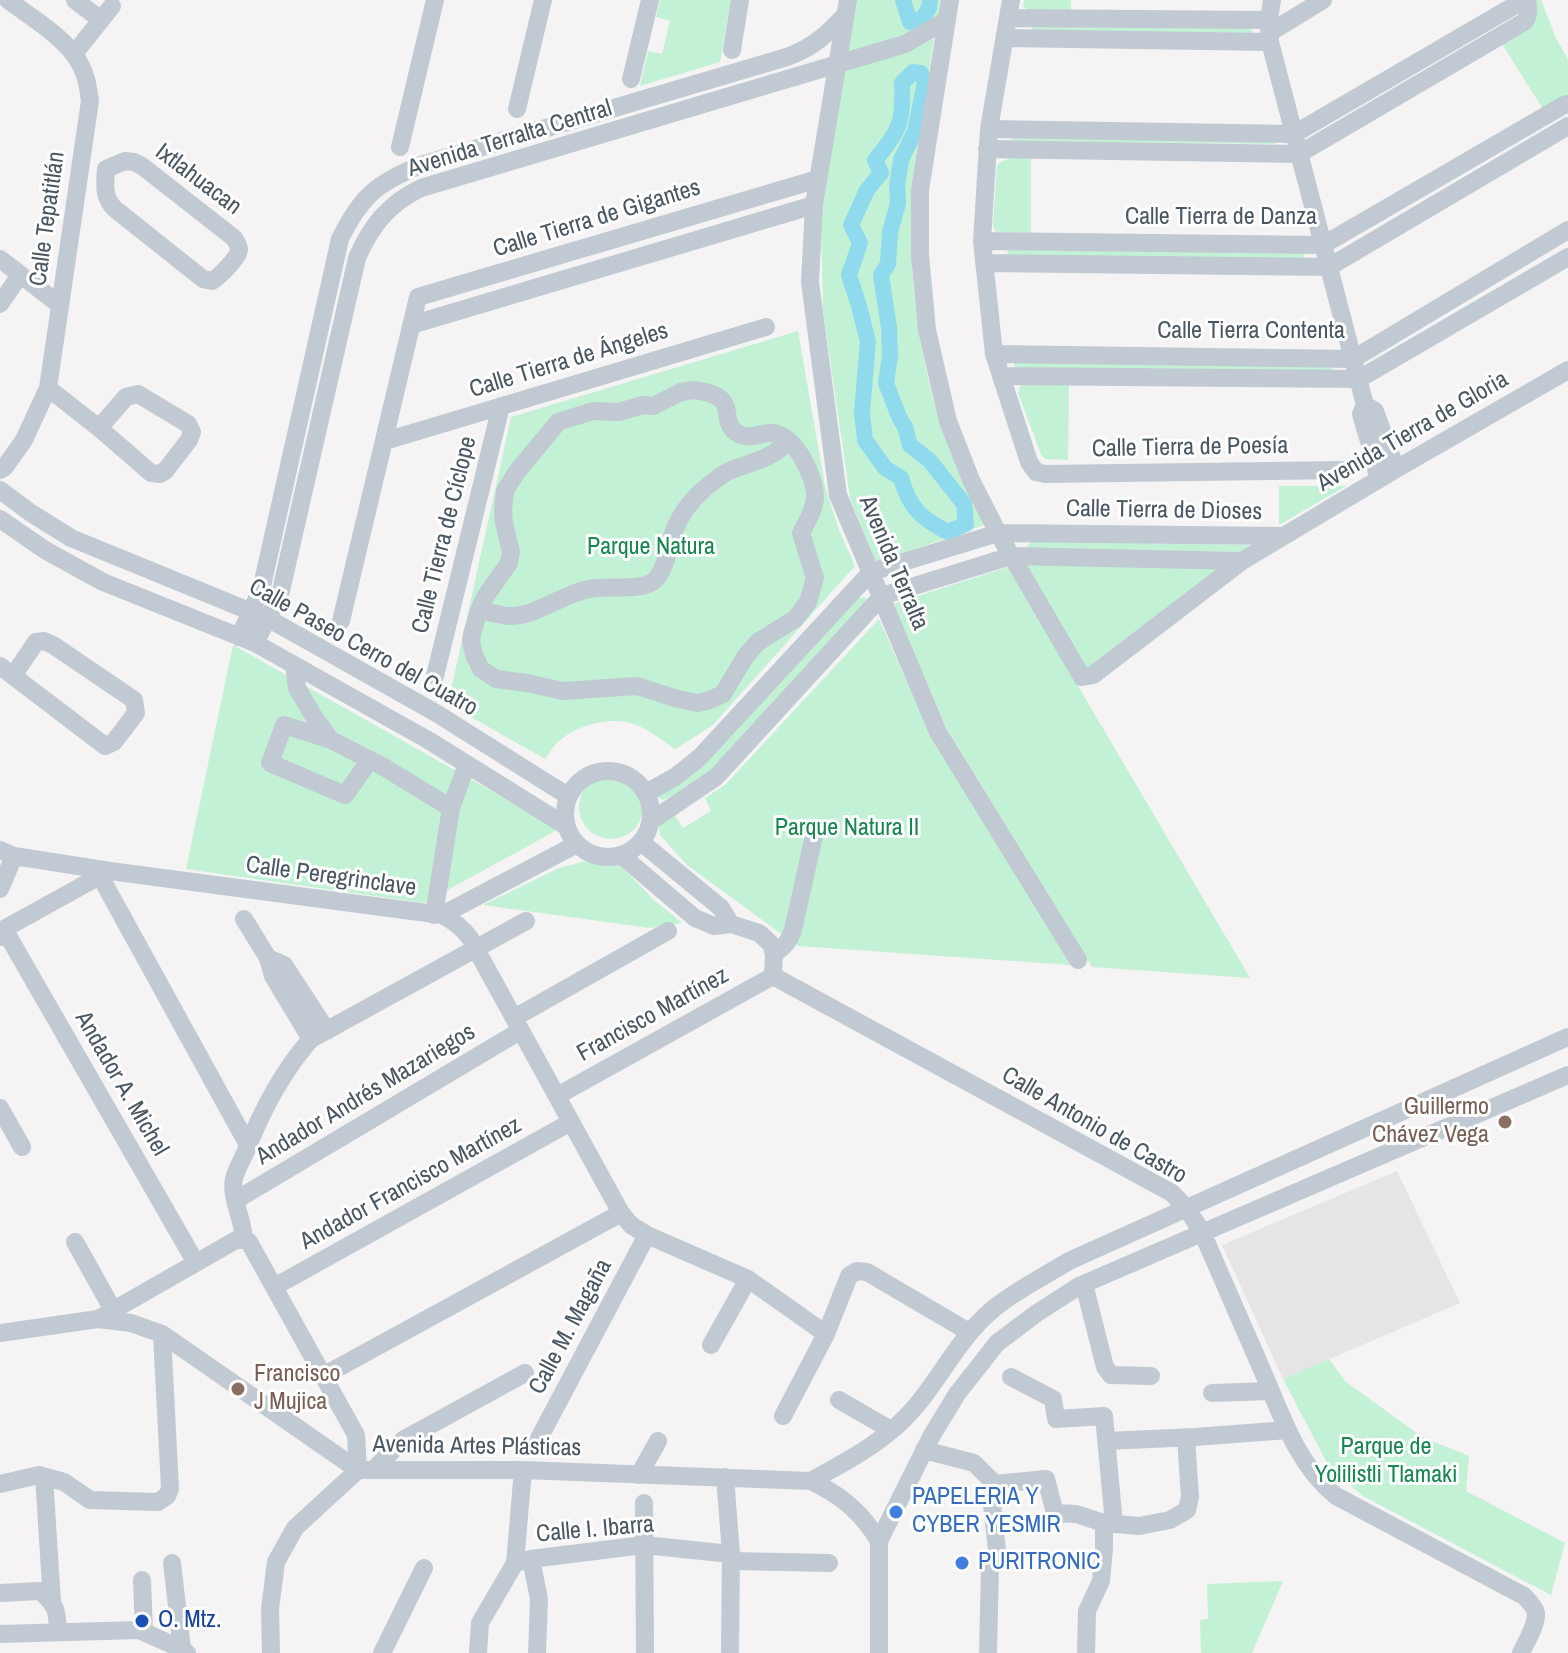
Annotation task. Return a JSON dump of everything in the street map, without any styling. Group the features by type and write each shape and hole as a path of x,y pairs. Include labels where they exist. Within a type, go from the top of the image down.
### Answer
{"street":[{"name":"Calle Tepatitlán","path":"1,494 2,469 24,440 48,388 90,101 87,79 74,54 8,0"},
{"path":"74,54 106,13 75,0"},
{"path":"400,147 435,0"},
{"path":"517,109 543,0"},
{"path":"631,79 650,0"},
{"path":"732,50 740,0"},
{"path":"950,0 920,190 920,255 927,330 948,421 971,480 998,533 1082,677 1093,675 1242,561"},
{"path":"1272,0 1269,32 1359,379 1365,405 1361,414 1378,480"},
{"path":"1005,38 1269,32 1323,0"},
{"path":"987,149 1299,154 1524,22 1528,12 1525,0 1294,134 989,129"},
{"name":"Avenida Terralta Central","path":"260,615 261,590 340,239 350,219 372,191 421,165 787,57 828,34 847,7"},
{"name":"Avenida Terralta","path":"847,7 814,205 810,282 838,495 938,732 1078,960"},
{"path":"1002,376 994,354 982,241 989,129 1010,9 1269,32"},
{"name":"Avenida Terralta Central","path":"247,640 260,615 280,595 357,258 380,217 397,202 421,188 905,44 947,20"},
{"name":"Calle Tierra de Danza","path":"982,241 1323,245 1568,104"},
{"name":"Calle Tierra de Danza","path":"984,263 1329,267 1568,126"},
{"name":"Ixtlahuacan","path":"81,160 106,169 125,161 142,166 234,238 239,253 219,277 212,281 203,279 108,202 105,194 106,169"},
{"name":"Calle Tierra de Gigantes","path":"341,621 418,297 818,179"},
{"name":"Calle Tierra de Gigantes","path":"411,325 814,205"},
{"name":"Calle Tierra Contenta","path":"994,354 1353,359 1568,230"},
{"name":"Calle Tierra Contenta","path":"1002,376 1359,379 1568,257"},
{"path":"0,259 60,305"},
{"path":"0,304 20,275"},
{"name":"Calle Tierra de Ángeles","path":"385,441 766,327"},
{"path":"315,345 335,349"},
{"name":"Avenida Tierra de Gloria","path":"1282,536 1568,370"},
{"name":"Calle Tierra de Poesía","path":"1002,376 1029,462 1036,472 1345,470"},
{"path":"48,388 151,473 165,471 192,432 188,424 138,394 126,397 99,428"},
{"path":"693,390 721,398 727,407 731,427 738,435 746,437 771,432 788,442 802,456 811,476 815,498 812,513 801,533 815,578 814,587 808,602 795,619 758,642 745,657 723,694 698,703 637,686 563,691 496,679 481,669 471,641 479,610 509,563 511,552 504,523 505,491 558,422 593,411 619,412 643,405 653,406 681,392 693,390"},
{"path":"1365,405 1375,411 1396,469"},
{"name":"Calle Tierra de Cíclope","path":"435,676 501,406"},
{"path":"479,610 508,616 520,615 575,592 648,584 660,572 674,530 692,500 718,477 774,455 788,442"},
{"name":"Calle Paseo Cerro del Cuatro","path":"1,494 71,538 260,615 436,713 568,796"},
{"name":"Calle Paseo Cerro del Cuatro","path":"0,519 45,550 103,582 247,640 294,665 428,740 566,826"},
{"name":"Calle Tierra de Dioses","path":"871,572 998,533 1282,536"},
{"name":"Calle Tierra de Dioses","path":"882,596 1011,556 1242,561 1282,536"},
{"path":"646,793 675,777 700,757 871,572"},
{"path":"651,821 716,777 882,596"},
{"path":"44,641 134,700 136,713 114,742 105,746 6,671 36,642 44,641"},
{"path":"294,665 297,688 331,740"},
{"path":"428,740 436,713"},
{"path":"370,760 345,795 270,763 284,725 331,740 370,760 451,808"},
{"path":"438,915 451,808 467,764"},
{"path":"606,770 622,772 636,780 646,793 651,806 651,821 641,842 632,850 605,857 590,853 570,836 565,810 568,796 578,783 591,774 606,770"},
{"path":"774,954 789,941 793,930 815,831"},
{"path":"641,842 721,908 731,924"},
{"path":"438,915 577,844"},
{"path":"0,889 7,853"},
{"name":"Calle Peregrinclave","path":"7,853 105,874 438,915 461,927 621,1213"},
{"path":"621,855 695,918 714,926 731,924 759,933 771,944 773,976"},
{"path":"2,934 105,874 248,1145"},
{"path":"244,919 268,958 284,965 319,1035"},
{"path":"244,1240 233,1181 262,1112 296,1057 319,1035 526,921"},
{"name":"Andador Andrés Mazariegos","path":"236,1200 668,931"},
{"name":"Andador A. Michel","path":"2,934 25,966 196,1263"},
{"name":"Francisco Martínez","path":"557,1096 773,976"},
{"name":"Calle Antonio de Castro","path":"773,976 1172,1193 1202,1232 1288,1430 1310,1470 1336,1496 1524,1596 1536,1613 1525,1652"},
{"path":"811,1481 852,1459 891,1430 915,1408 969,1332 993,1309 1069,1261 1568,1037"},
{"path":"996,1370 997,1343 1084,1284 1568,1075"},
{"path":"0,1108 22,1147"},
{"name":"Andador Francisco Martínez","path":"274,1287 571,1122"},
{"path":"323,1376 621,1213 631,1225 647,1235 748,1279 826,1334"},
{"name":"Calle M. Magaña","path":"537,1442 647,1235"},
{"path":"3,1327 106,1315 236,1240 244,1240 249,1242 356,1435 366,1470"},
{"path":"75,1242 106,1315 162,1334 366,1470"},
{"path":"783,1416 826,1334 849,1276 857,1271 867,1272 969,1332"},
{"path":"711,1345 748,1279"},
{"path":"1084,1284 1105,1367 1111,1375 1151,1376"},
{"path":"0,1484 39,1475 64,1482 90,1500 158,1502 167,1496 170,1489 162,1334"},
{"path":"996,1370 1053,1399 1056,1419 1104,1416 1109,1524 1101,1581 1087,1611 1086,1653"},
{"path":"879,1653 879,1541 924,1450 957,1394 996,1370"},
{"path":"366,1470 403,1440 525,1373"},
{"path":"1212,1393 1271,1391"},
{"path":"839,1400 891,1430"},
{"path":"1106,1441 1288,1430"},
{"path":"995,1484 1046,1479 1055,1513 1076,1514 1109,1524 1139,1526 1170,1520 1187,1510 1190,1497 1190,1437"},
{"path":"639,1475 658,1441"},
{"path":"924,1450 974,1463 995,1484"},
{"name":"Avenida Artes Plásticas","path":"271,1653 270,1609 276,1562 295,1528 366,1470 523,1470 811,1481 828,1489 858,1511 879,1541"},
{"path":"523,1470 523,1561 539,1599 537,1653"},
{"path":"44,1477 52,1601"},
{"path":"725,1477 731,1558 730,1653"},
{"path":"988,1653 990,1566 998,1559 991,1495 995,1484"},
{"path":"644,1503 645,1653"},
{"name":"Calle I. Ibarra","path":"478,1653 480,1623 523,1561 644,1545 731,1558 829,1563"},
{"path":"172,1563 184,1651"},
{"path":"382,1653 424,1568"},
{"path":"142,1580 144,1632"},
{"path":"0,1593 40,1591 57,1610 58,1632"},
{"path":"0,1634 139,1630 184,1651"}],"shaded area":[{"path":"1397,1171 1460,1303 1283,1379 1222,1245"}],"green space":[{"path":"660,0 731,0 720,62 640,86 648,51 662,54 670,21 656,17"},
{"path":"857,0 941,0 939,15 908,36 847,55"},
{"path":"1024,0 1071,0 1071,11 1029,11 1023,6"},
{"path":"1533,0 1541,0 1568,60 1568,96 1543,109 1502,44"},
{"path":"1032,27 1250,28 1253,32 1032,30"},
{"path":"934,38 913,186 911,238 915,301 925,363 941,424 984,525 876,563 850,498 823,310 821,220 844,70 915,48"},
{"path":"1011,138 1275,142 1275,144 1012,141"},
{"path":"1031,157 1031,233 996,232 993,226 997,166 1008,159"},
{"path":"1007,250 1305,255 1302,259 1008,255"},
{"name":"Parque Natura","path":"798,331 825,486 855,566 712,726 675,749 639,726 617,721 598,723 563,738 545,759 448,704 511,417"},
{"path":"1015,362 1330,366 1332,371 1016,368"},
{"path":"1021,384 1069,384 1068,460 1045,459 1041,454 1018,393"},
{"path":"1279,486 1346,486 1279,525"},
{"path":"1032,541 1248,545 1252,550 1026,547"},
{"path":"1025,565 1222,567 1084,673"},
{"path":"1008,567 1250,978 1092,967 946,727 893,604"},
{"path":"866,597 865,603 710,771 673,795 660,799 658,796 859,598"},
{"name":"Parque Natura II","path":"879,619 930,734 1071,965 798,946 687,865 660,835 662,823 675,815 683,828 711,811 705,798 726,784"},
{"path":"233,645 559,829 424,903 186,869"},
{"path":"605,775 617,775 634,784 641,795 641,819 634,830 617,839 605,839 593,834 584,825 579,813 579,801 584,789 593,780"},
{"path":"594,859 619,864 682,923 650,928 483,905 559,868"},
{"name":"Parque de Yolilistli Tlamaki","path":"1329,1359 1345,1381 1422,1437 1469,1456 1466,1491 1565,1543 1551,1595 1363,1496 1329,1467 1283,1379"},
{"path":"1283,1581 1252,1653 1201,1653 1200,1620 1208,1619 1207,1584"}],"waterway":[{"path":"903,0 910,22 922,19 930,0"},
{"path":"913,72 921,73 925,82 915,131 901,160 888,264 881,275 889,328 890,356 886,383 910,445 930,461 964,504 966,524 948,532 917,511 901,478 885,468 865,440 862,412 868,342 849,275 860,243 851,225 867,190 881,173 875,160 899,124 902,83 913,72"}],"place":[{"name":"Guillermo Chávez Vega","path":"1505,1122"},
{"name":"Francisco J Mujica","path":"238,1389"},
{"name":"PAPELERIA Y CYBER YESMIR","path":"896,1512"},
{"name":"PURITRONIC","path":"962,1563"},
{"name":"O. Mtz.","path":"142,1621"}]}
